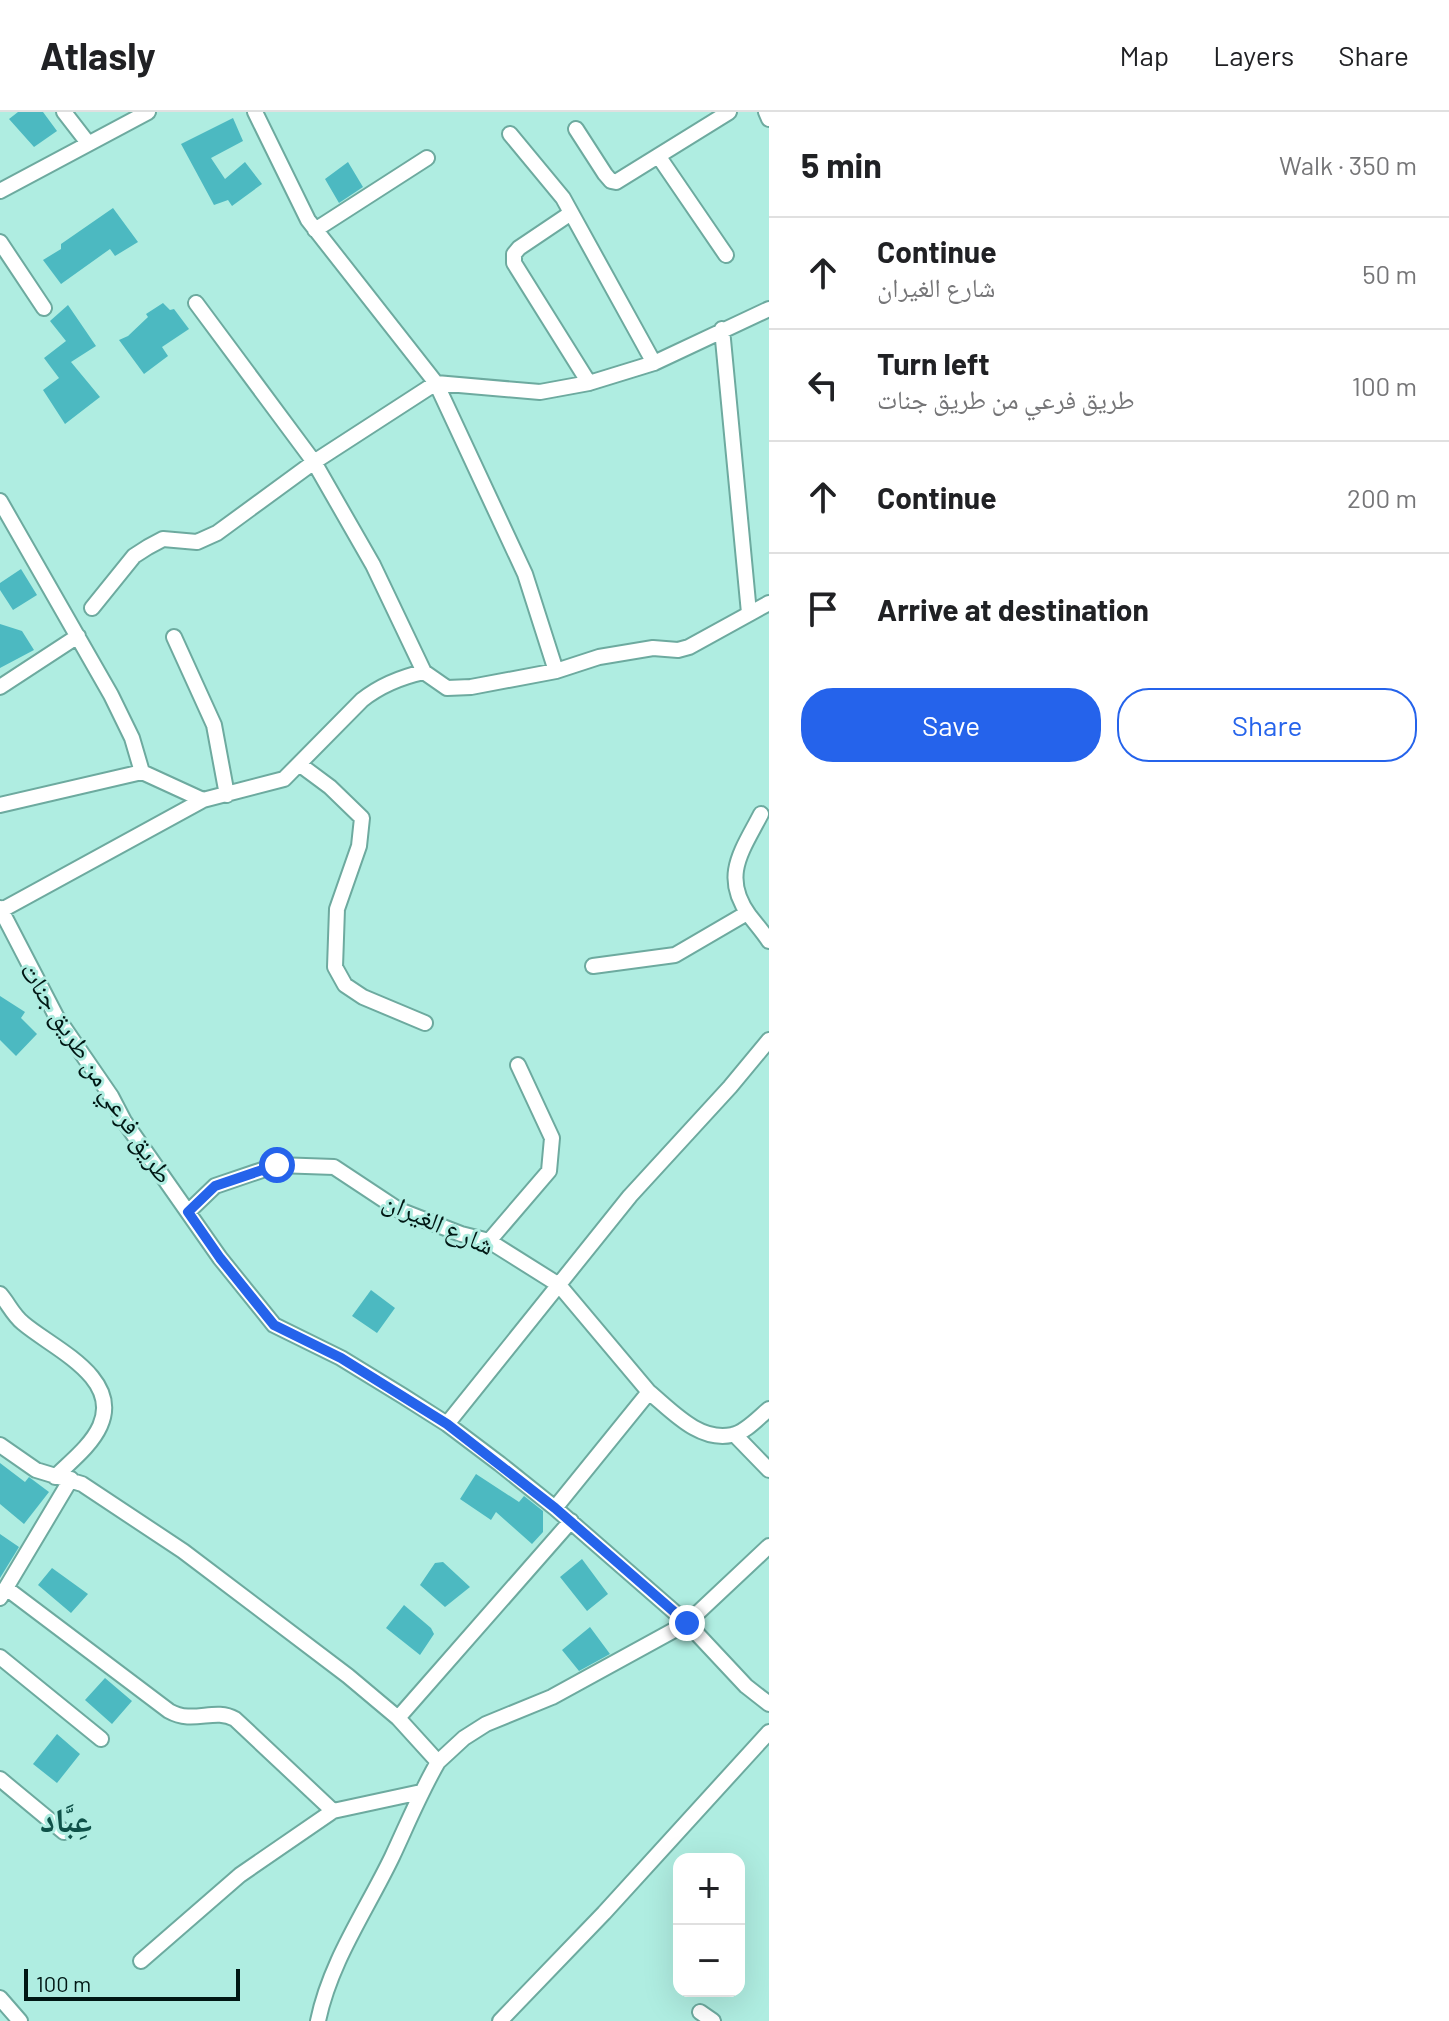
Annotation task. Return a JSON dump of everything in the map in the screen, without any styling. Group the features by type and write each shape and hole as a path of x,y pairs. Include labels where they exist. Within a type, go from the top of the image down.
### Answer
{"street":[{"path":"64,112 88,143"},
{"path":"0,191 148,112"},
{"path":"255,112 315,230 436,383 525,574 556,671"},
{"path":"576,129 613,182 620,181 729,112"},
{"path":"766,112 769,119"},
{"path":"510,134 563,198 654,363"},
{"path":"659,157 726,255"},
{"path":"315,230 427,158"},
{"path":"571,213 519,248 514,254 514,263 589,383"},
{"path":"0,242 44,308"},
{"path":"196,303 314,462 373,565 424,672 447,688 471,687 556,671 599,657 653,648 678,650 769,603"},
{"path":"92,608 134,556 163,539 197,542 208,539 314,462 436,383 540,392 589,383 654,363 769,309"},
{"path":"722,329 749,613"},
{"path":"0,501 111,695 132,738 142,772"},
{"path":"0,687 78,636"},
{"path":"174,637 214,725 227,795"},
{"path":"0,910 203,800 284,779 341,719 376,689 424,672"},
{"path":"299,764 330,787 362,818 359,846 337,909 335,967 345,985 363,997 425,1023"},
{"path":"0,805 142,772 203,800"},
{"path":"761,814 736,862 734,887 747,913 769,941"},
{"name":"طريق فرعي من طريق جنات","path":"0,910 56,1016 111,1096 124,1121 220,1258 274,1325 341,1358 447,1424 571,1521 687,1623 746,1686 769,1704"},
{"path":"593,966 675,955 747,913"},
{"path":"447,1424 630,1196 769,1040"},
{"path":"489,1241 549,1171 552,1138 518,1065"},
{"name":"شارع الغيران","path":"188,1212 215,1186 277,1165 334,1167 399,1210 461,1234 489,1241 559,1285 649,1392 692,1428 714,1435 735,1435"},
{"path":"0,1294 20,1321 91,1375 102,1390 101,1426 55,1477"},
{"path":"555,1508 649,1392"},
{"path":"769,1409 735,1435 769,1470"},
{"path":"0,1445 21,1462 55,1477 71,1479 205,1567 398,1718 438,1762"},
{"path":"71,1479 3,1593 181,1718 222,1715 235,1719 333,1811"},
{"path":"398,1718 571,1521"},
{"path":"318,2021 330,1978 438,1762 464,1738 486,1724 552,1697 687,1623 769,1546"},
{"path":"0,1657 101,1739"},
{"path":"500,2021 604,1913 769,1732"},
{"path":"0,1779 64,1832"},
{"path":"141,1961 240,1875 333,1811 421,1792"},
{"path":"0,1998 20,2021"},
{"path":"700,2012 713,2021"}],"building":[{"path":"18,112 43,112 57,131 34,147 9,119"},
{"path":"233,118 243,141 211,158 225,179 245,162 262,184 232,206 228,200 214,205 181,144"},
{"path":"348,162 363,187 339,203 325,179"},
{"path":"113,208 138,242 115,256 110,249 61,284 43,260"},
{"path":"163,303 170,310 174,309 189,329 162,347 168,356 144,374 119,340 128,336 148,317 146,314"},
{"path":"68,305 96,346 71,362 100,397 65,424 43,390 59,378 44,358 66,341 50,321"},
{"path":"21,569 37,595 13,610 0,590 0,583"},
{"path":"0,624 22,631 34,650 0,668"},
{"path":"0,996 25,1012 21,1018 37,1034 16,1056 0,1040"},
{"path":"371,1290 395,1308 377,1333 352,1316"},
{"path":"0,1463 25,1482 29,1477 49,1492 24,1524 0,1504"},
{"path":"476,1474 519,1502 524,1496 543,1511 543,1532 532,1544 496,1512 491,1520 460,1499"},
{"path":"0,1534 19,1547 0,1578"},
{"path":"582,1559 608,1594 587,1611 560,1577"},
{"path":"443,1562 470,1587 445,1607 420,1585 435,1563"},
{"path":"52,1568 88,1594 71,1613 38,1585"},
{"path":"404,1605 434,1634 420,1655 386,1628"},
{"path":"590,1627 610,1654 579,1671 562,1650"},
{"path":"105,1678 132,1701 112,1724 85,1700"},
{"path":"57,1734 80,1754 57,1783 33,1764"}],"district":[{"name":"عِبَّاد","path":"66,1818"}],"route":[{"path":"277,1165 215,1186 188,1212 274,1325 341,1358 447,1424 555,1508 687,1623"}]}
